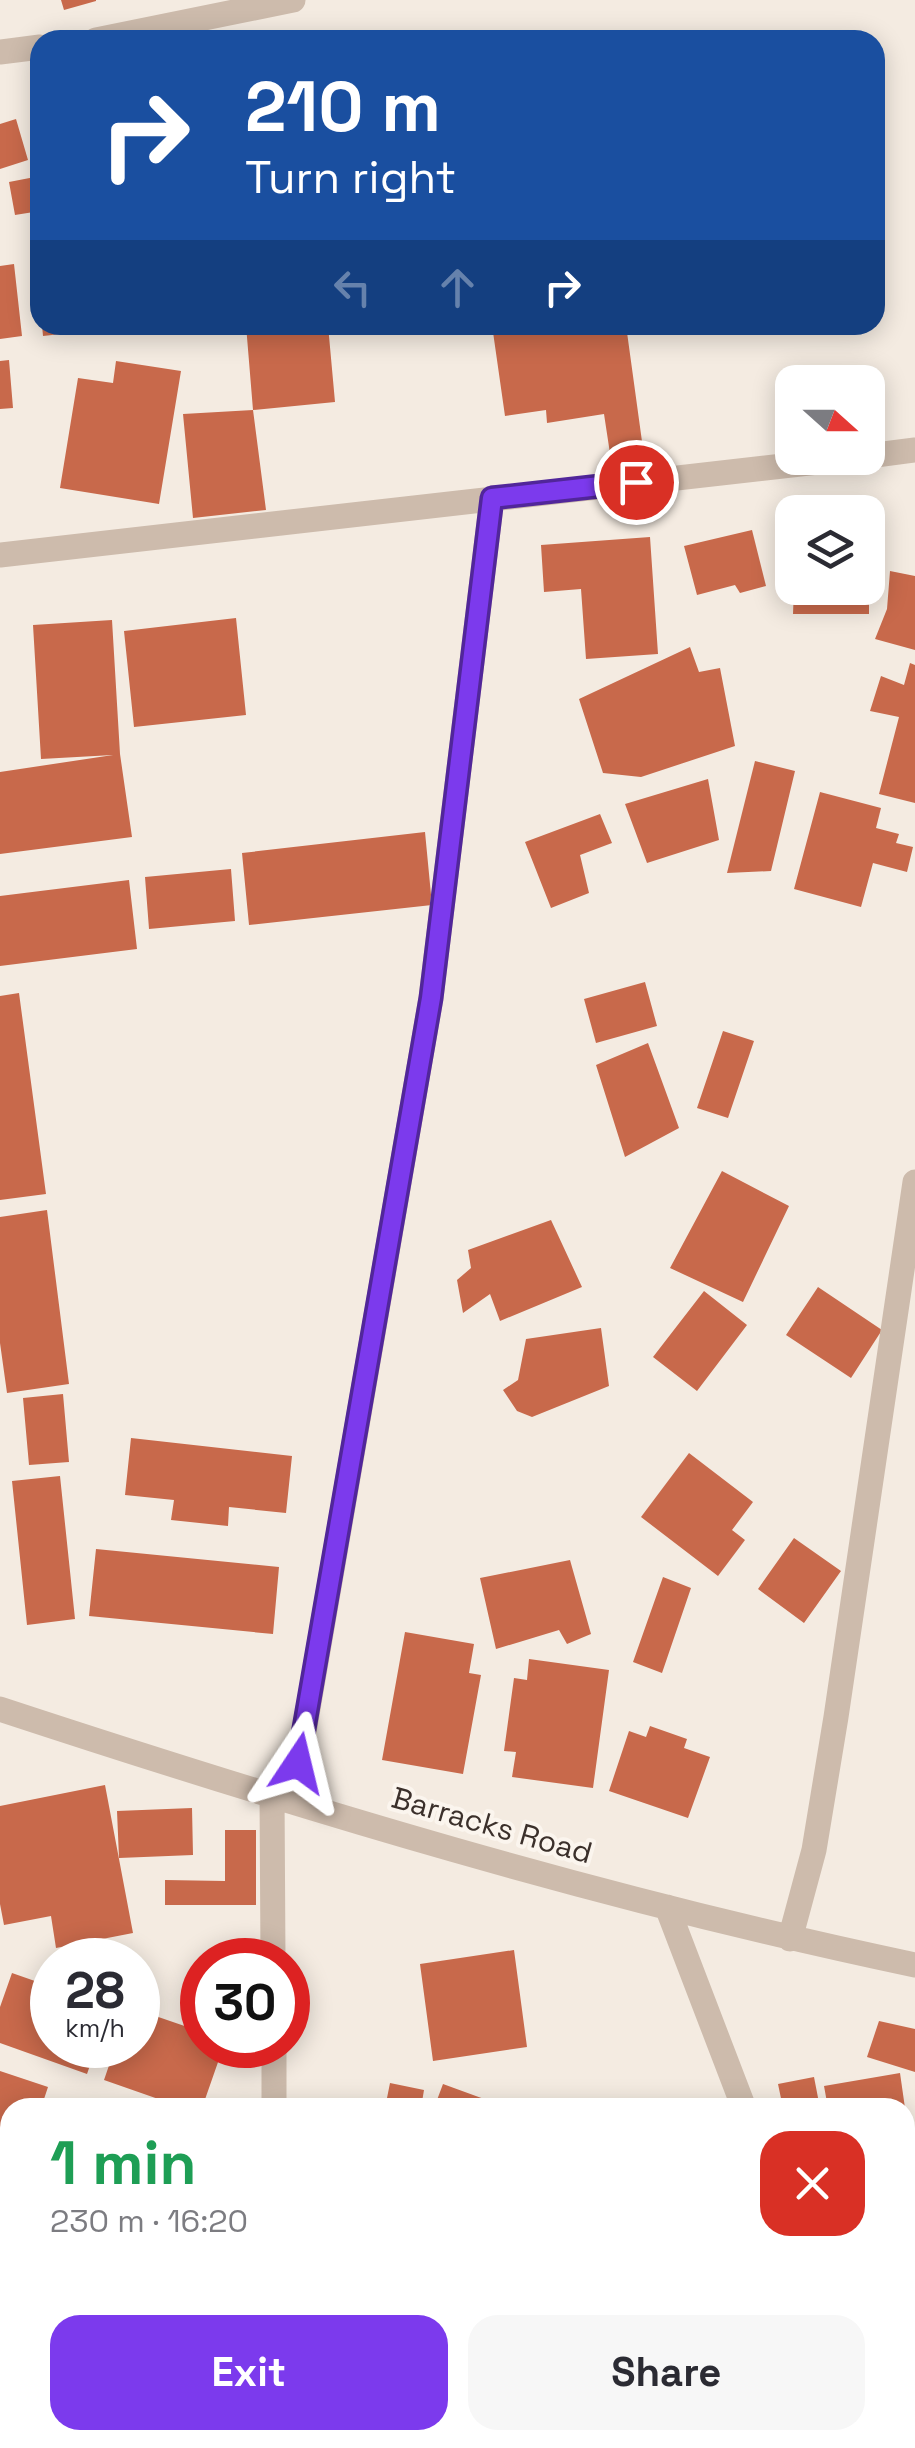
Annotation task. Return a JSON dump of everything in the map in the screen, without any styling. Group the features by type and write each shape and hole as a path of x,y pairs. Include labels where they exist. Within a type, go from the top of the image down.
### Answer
{"street":[{"path":"145,30 293,0"},
{"path":"0,52 30,48"},
{"path":"885,454 915,450"},
{"path":"0,555 775,467"},
{"path":"274,1938 282,1797 431,998 492,498"},
{"path":"790,1939 814,1850 833,1736 915,1182"},
{"name":"Barracks Road","path":"0,1709 172,1766 526,1870 790,1939 915,1965"},
{"path":"667,1907 740,2098"},
{"path":"274,2068 274,2098"}],"building":[{"path":"61,0 96,0 96,1 64,10"},
{"path":"16,119 28,160 0,169 0,124"},
{"path":"30,178 30,213 15,215 9,182"},
{"path":"14,264 22,336 0,339 0,266"},
{"path":"247,335 329,335 335,402 253,410"},
{"path":"493,335 627,335 644,456 611,460 604,414 547,423 546,410 505,416"},
{"path":"9,360 13,408 0,409 0,361"},
{"path":"116,361 181,371 159,504 60,488 78,378 113,383"},
{"path":"253,410 266,510 193,518 183,414"},
{"path":"752,530 766,586 740,593 735,585 697,595 684,546"},
{"path":"650,537 658,654 586,659 581,589 544,592 541,545"},
{"path":"890,571 915,576 915,650 875,639 887,609"},
{"path":"793,605 869,605 869,614 793,614"},
{"path":"236,618 246,715 134,727 124,631"},
{"path":"112,620 120,754 132,837 0,854 0,772 113,755 41,759 33,625"},
{"path":"690,647 699,672 720,668 735,746 641,777 603,773 579,699"},
{"path":"910,663 915,665 915,803 879,794 899,717 870,711 881,676 904,685"},
{"path":"755,761 795,771 771,871 727,873"},
{"path":"708,779 719,840 647,863 625,804"},
{"path":"820,792 881,808 876,828 899,834 896,843 913,847 907,872 873,863 861,907 794,889"},
{"path":"600,814 612,843 580,855 589,893 551,908 525,842"},
{"path":"425,832 432,905 249,925 242,853"},
{"path":"231,869 235,921 149,929 145,877"},
{"path":"129,880 137,949 0,966 0,896"},
{"path":"645,982 657,1026 596,1043 584,999"},
{"path":"19,993 46,1194 0,1200 0,996"},
{"path":"723,1031 754,1041 728,1118 697,1108"},
{"path":"648,1043 679,1128 625,1157 596,1065"},
{"path":"722,1171 789,1206 743,1302 670,1268"},
{"path":"47,1210 69,1384 7,1393 0,1343 0,1217"},
{"path":"551,1220 582,1287 500,1321 490,1294 463,1313 457,1280 471,1268 468,1250"},
{"path":"818,1287 882,1330 851,1378 786,1335"},
{"path":"704,1291 747,1325 697,1391 653,1357"},
{"path":"601,1328 609,1386 532,1417 517,1411 503,1390 518,1380 526,1339"},
{"path":"63,1394 69,1462 29,1465 23,1398"},
{"path":"131,1438 292,1456 286,1513 229,1507 228,1526 171,1520 174,1500 125,1495"},
{"path":"689,1453 753,1502 732,1530 745,1540 718,1576 641,1517"},
{"path":"60,1476 75,1619 27,1625 12,1481"},
{"path":"794,1538 841,1571 804,1623 758,1589"},
{"path":"96,1549 279,1567 273,1634 89,1616"},
{"path":"570,1560 591,1634 567,1644 559,1630 496,1649 480,1578"},
{"path":"663,1577 691,1588 662,1673 633,1662"},
{"path":"405,1632 474,1644 469,1673 481,1675 463,1774 382,1760"},
{"path":"529,1659 609,1670 593,1788 512,1777 516,1752 504,1751 514,1678 527,1680"},
{"path":"650,1726 687,1739 684,1748 710,1757 688,1818 609,1791 629,1731 646,1737"},
{"path":"105,1785 133,1933 107,1938 54,1938 51,1916 4,1925 0,1904 0,1806"},
{"path":"192,1808 193,1855 119,1858 117,1811"},
{"path":"225,1830 256,1830 256,1905 165,1905 165,1880 225,1881"},
{"path":"514,1950 527,2047 433,2061 420,1964"},
{"path":"12,1973 30,1979 30,2054 0,2043 0,2007"},
{"path":"160,2018 180,2024 180,2068 216,2068 205,2098 155,2098 104,2080 108,2068 160,2068"},
{"path":"879,2021 915,2029 915,2072 867,2057"},
{"path":"0,2071 48,2087 44,2098 0,2098"},
{"path":"900,2073 904,2098 826,2098 824,2086"},
{"path":"814,2077 818,2098 781,2098 778,2084"},
{"path":"390,2083 424,2090 423,2098 387,2098"},
{"path":"443,2084 481,2098 438,2098"}],"route":[{"path":"298,1763 431,998 492,498 636,482"}]}
